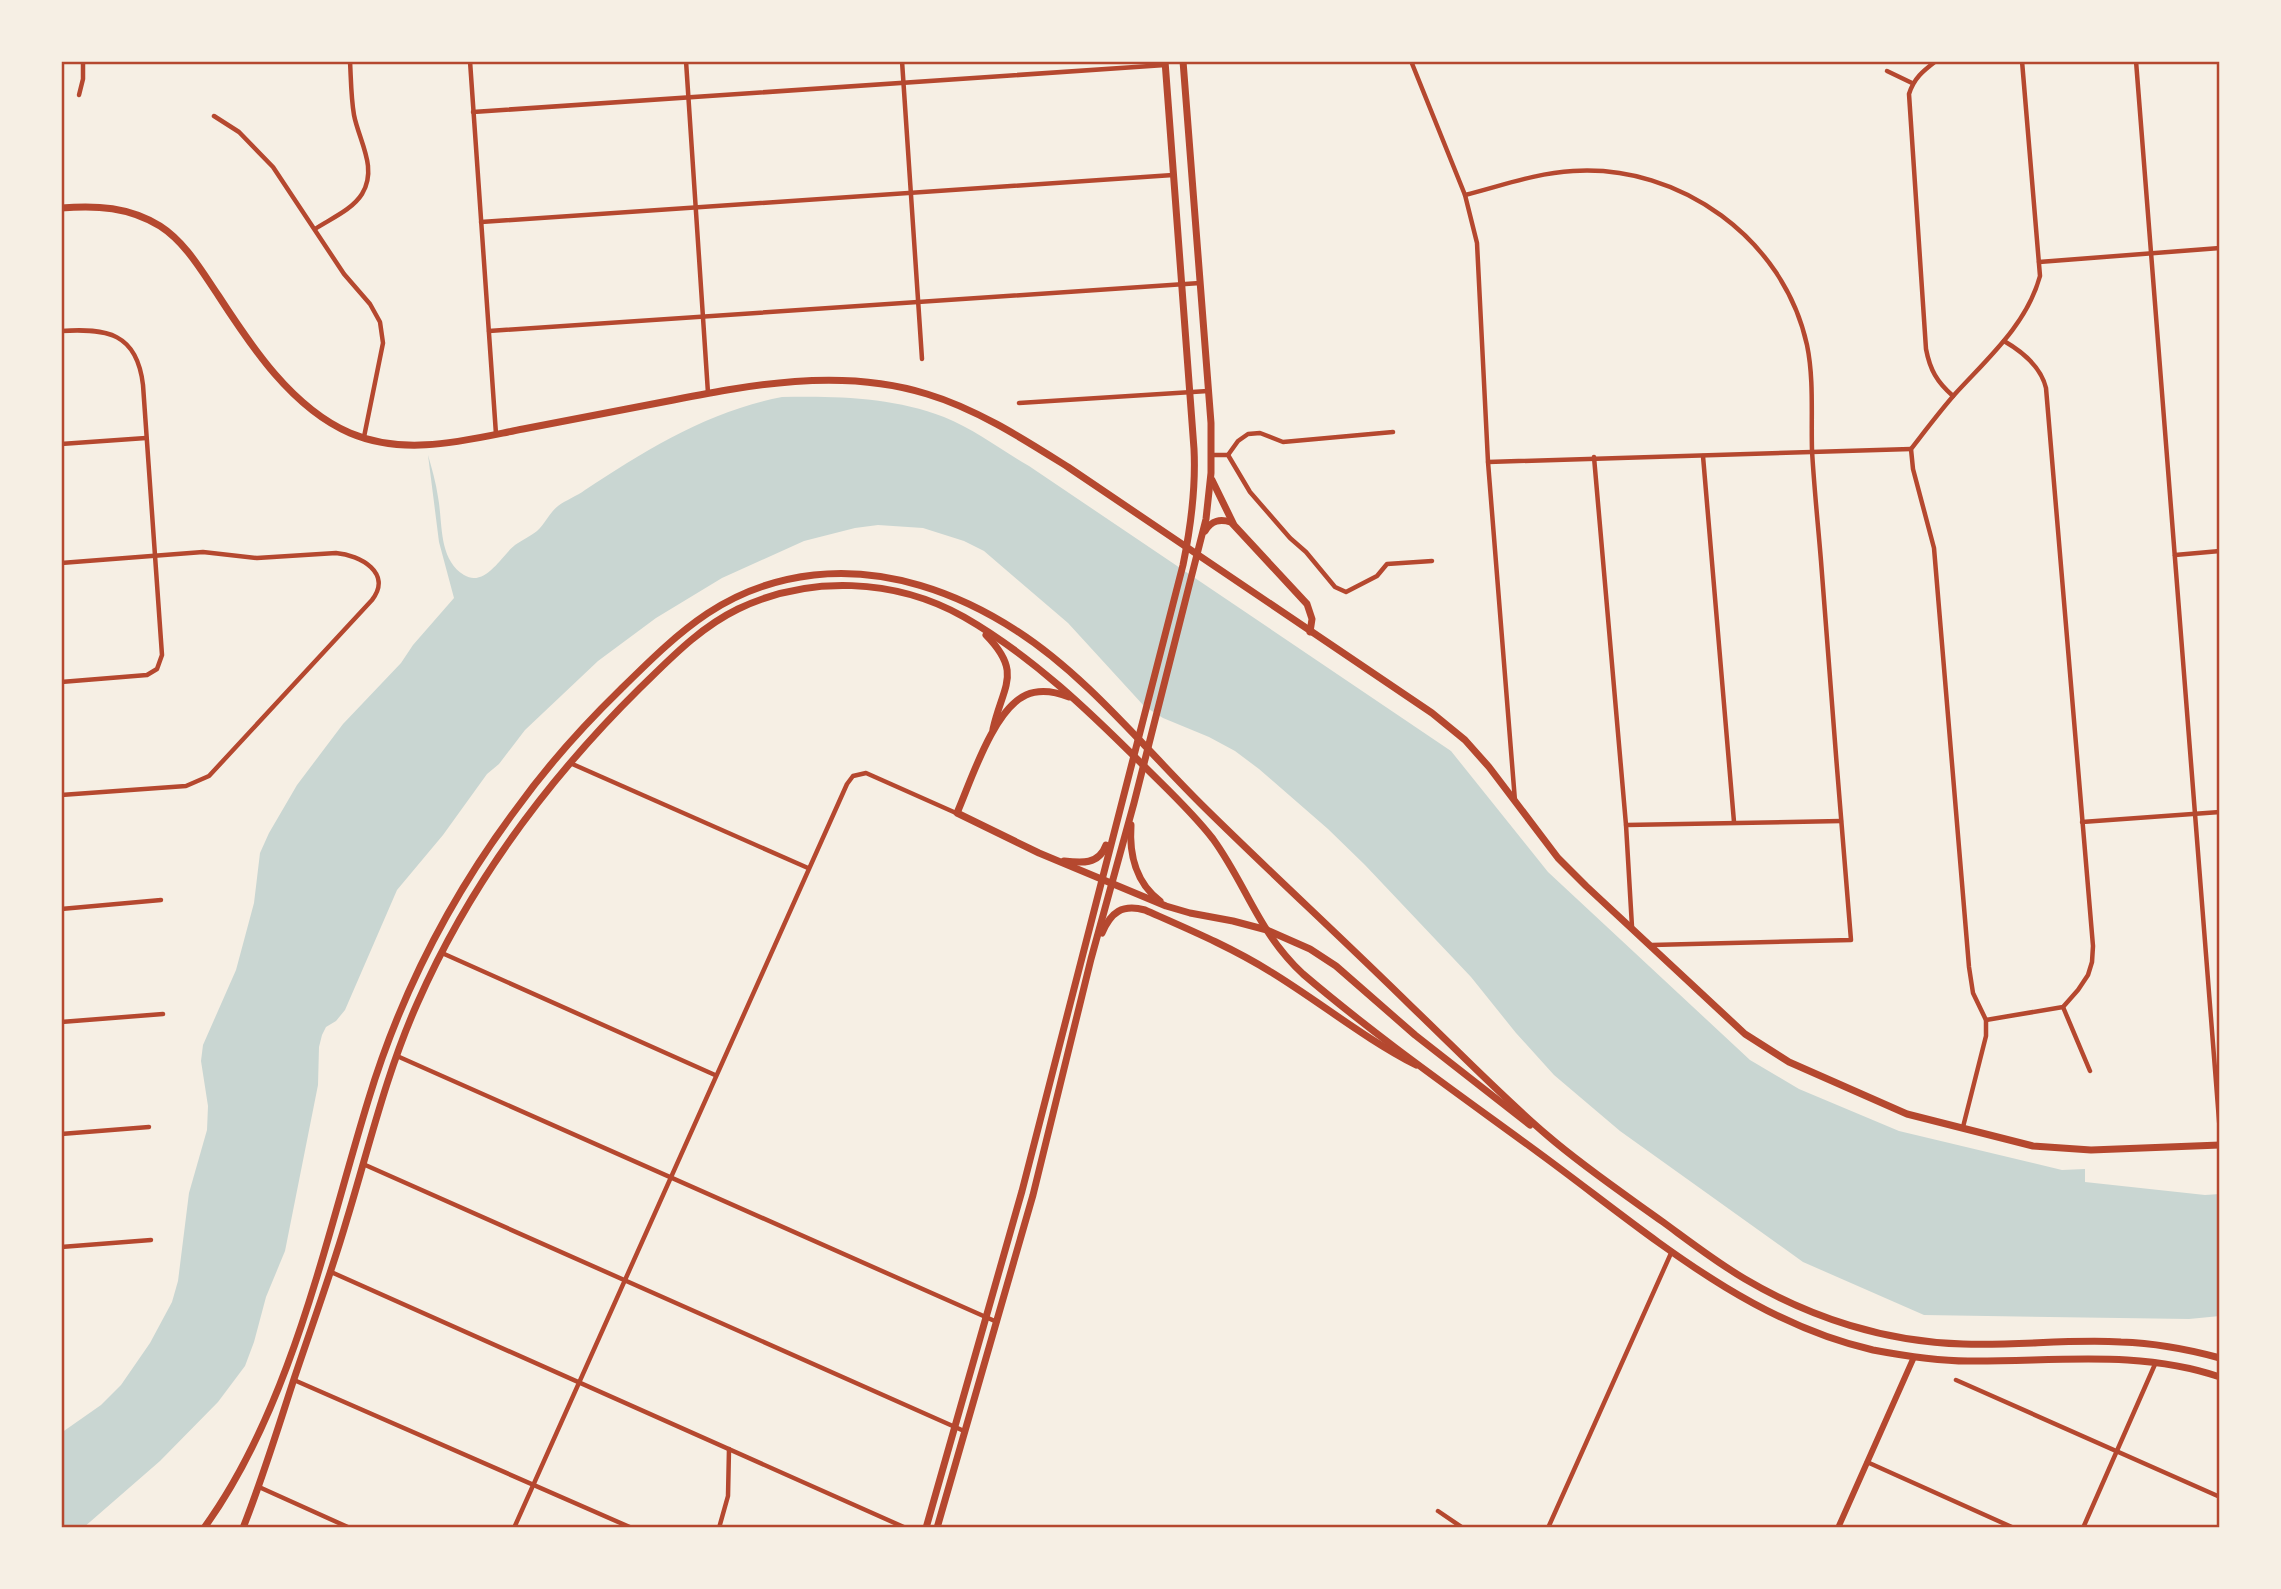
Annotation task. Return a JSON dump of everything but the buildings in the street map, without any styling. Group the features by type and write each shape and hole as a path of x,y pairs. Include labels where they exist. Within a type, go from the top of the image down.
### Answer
{"main road":[{"path":"1184,61 1211,455 1201,544"},
{"path":"926,1528 1022,1191 1189,535 1195,472 1167,62"},
{"path":"61,208 93,206 121,209 148,220 172,235 193,259 268,367 323,417 363,438 419,446 454,442 708,393 775,383 833,381 894,386 946,400 1051,457 1432,713 1457,733 1489,767 1558,858 1745,1034 1789,1062 1907,1114 2033,1146 2064,1149 2220,1145"},
{"path":"1211,473 1215,490 1235,526 1307,604 1312,619 1310,632"},
{"path":"937,1528 1033,1195 1091,959 1201,544 1207,528 1212,523 1224,520 1235,526"},
{"path":"204,1528 235,1481 269,1408 330,1235 368,1101 390,1036 418,971 466,883 501,829 550,766 586,725 665,646 713,609 744,593 778,582 830,573 899,579 966,602 1027,637 1074,676 1209,812 1551,1139"},
{"path":"243,1528 331,1272 396,1055 441,953 496,857 569,762 690,640 734,611 766,598 822,586 871,587 930,601 976,624 1072,698 1202,826 1228,863 1262,925 1291,963 1331,997 1434,1075 1725,1288 1791,1323 1854,1345 1914,1357 1970,1362 2083,1358 2156,1362 2220,1377"},
{"path":"976,624 1000,650 1008,667 1007,685 991,735 957,813 988,830 1166,906 1190,914 1267,930 1297,942 1336,966 1501,1104 1732,1272 1778,1297 1826,1318 1876,1332 1927,1341 1988,1344 2118,1341 2171,1347 2220,1358"},
{"path":"991,735 1013,705 1026,695 1049,692 1072,698"},
{"path":"1056,860 1084,863 1096,860 1104,852 1123,795"},
{"path":"1134,803 1130,839 1134,864 1145,886 1166,906"},
{"path":"1091,959 1113,913 1128,907 1145,910 1244,955 1324,1005 1387,1050 1434,1075"}],"street":[{"path":"79,95 83,79 83,61"},
{"path":"315,229 358,200 367,180 369,169 355,119 349,61"},
{"path":"470,61 496,434"},
{"path":"686,61 708,393"},
{"path":"902,61 922,359"},
{"path":"1411,61 1465,195 1477,243 1488,462 1515,802"},
{"path":"1936,61 1919,74 1912,83 1909,94 1926,349 1929,367 1935,378 1953,396"},
{"path":"1963,1128 1984,1052 1986,1020 1973,993 1969,967 1934,548 1913,469 1911,449 1953,396 2004,341 2032,303 2040,276 2022,61"},
{"path":"2136,61 2220,1133"},
{"path":"473,112 1167,62"},
{"path":"1886,71 1912,83"},
{"path":"214,116 239,132 262,154 352,285 376,313 383,332 381,355 363,438"},
{"path":"1465,195 1550,173 1593,170 1616,172 1662,183 1684,192 1721,214 1745,235 1781,281 1801,324 1811,366 1812,452 1851,940 1652,945"},
{"path":"481,222 1173,175"},
{"path":"2039,262 2220,248"},
{"path":"489,331 1200,283"},
{"path":"61,331 106,332 124,343 135,356 141,375 162,655 157,669 140,676 61,682"},
{"path":"1986,1020 2063,1007 2078,990 2092,962 2093,929 2046,388 2043,374 2035,365 2004,341"},
{"path":"1019,404 1208,391"},
{"path":"1228,455 1238,441 1248,434 1260,433 1283,442 1393,432"},
{"path":"61,444 146,438"},
{"path":"1488,462 1911,449"},
{"path":"1211,455 1228,455"},
{"path":"1228,455 1250,492 1335,587 1346,592 1377,576 1387,564 1432,561"},
{"path":"1703,456 1734,822"},
{"path":"1594,457 1626,825 1632,927"},
{"path":"2175,555 2220,551"},
{"path":"61,563 216,552 257,558 326,553 354,556 370,567 380,580 377,593 209,776 186,786 61,795"},
{"path":"569,762 808,868"},
{"path":"513,1528 847,784 858,774 871,775 957,813"},
{"path":"2082,822 2220,812"},
{"path":"1626,825 1841,821"},
{"path":"61,909 161,900"},
{"path":"441,953 715,1075"},
{"path":"2063,1007 2090,1072"},
{"path":"61,1022 163,1014"},
{"path":"396,1055 997,1323"},
{"path":"61,1134 149,1127"},
{"path":"363,1164 965,1432"},
{"path":"61,1247 151,1240"},
{"path":"1549,1528 1672,1251"},
{"path":"331,1272 906,1528"},
{"path":"1838,1528 1914,1357"},
{"path":"2083,1528 2156,1362"},
{"path":"294,1380 632,1528"},
{"path":"1956,1380 2220,1497"},
{"path":"719,1528 727,1496 729,1449"},
{"path":"1867,1462 2014,1528"},
{"path":"258,1486 350,1528"},
{"path":"1438,1511 1463,1528"}],"shaded area":[{"path":"782,397 844,398 904,405 966,427 1029,466 1451,751 1548,872 1750,1060 1799,1089 1899,1131 2062,1170 2085,1169 2085,1182 2205,1195 2220,1194 2220,1316 2189,1319 1924,1315 1803,1262 1620,1131 1554,1075 1471,977 1365,865 1259,769 1235,751 1163,718 1144,706 1068,623 984,551 964,541 923,528 878,525 804,541 722,578 656,618 598,661 525,730 499,764 487,774 443,835 397,890 345,1010 336,1021 326,1027 322,1035 318,1085 285,1251 266,1297 245,1366 218,1402 160,1461 83,1528 61,1528 61,1433 101,1405 121,1385 150,1343 172,1302 178,1281 189,1193 207,1130 208,1106 201,1061 203,1045 236,970 254,903 260,853 297,785 343,724 401,663 454,598 439,542 428,455 437,492 443,540 450,560 464,575 479,577 492,569 515,545 537,531 558,506 631,460 679,433 730,411"}]}
